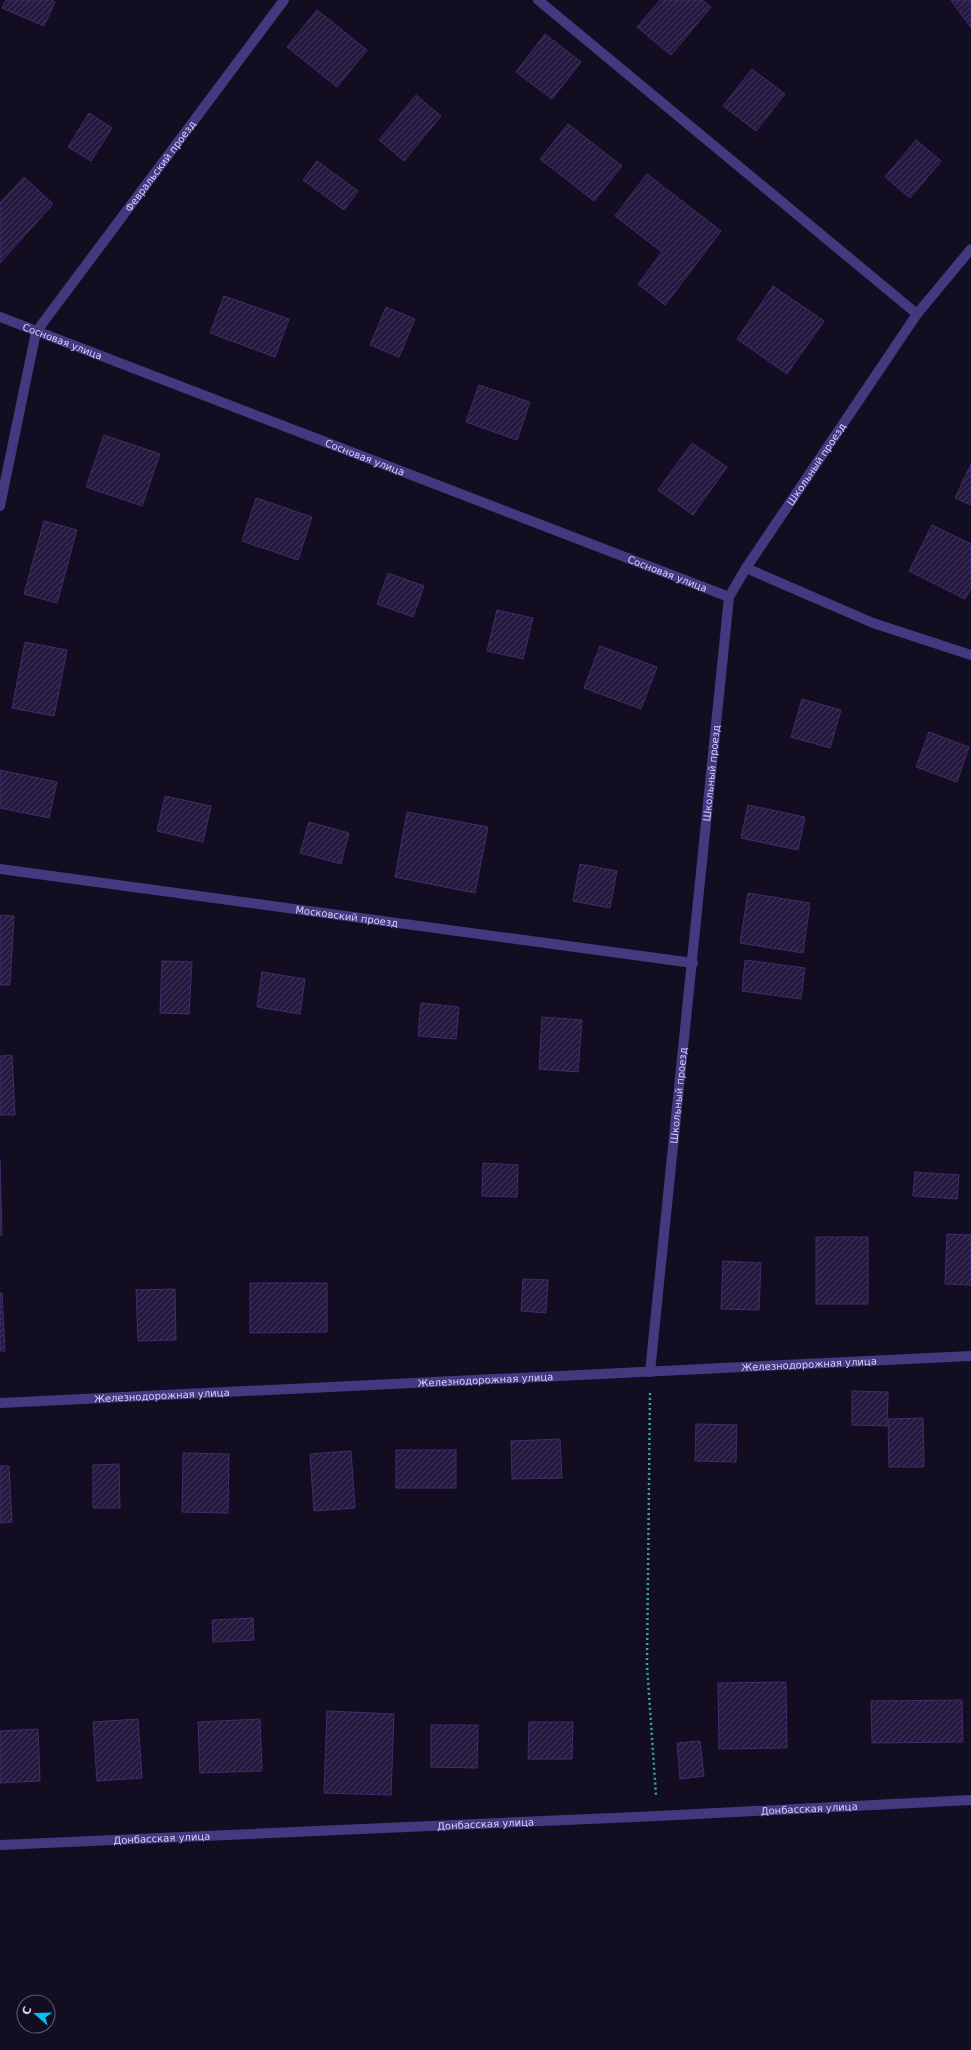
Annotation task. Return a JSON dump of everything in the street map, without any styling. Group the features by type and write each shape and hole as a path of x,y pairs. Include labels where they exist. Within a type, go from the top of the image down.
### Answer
{"street":[{"name":"Февральский проезд","path":"36,332 284,0"},
{"path":"538,0 917,314"},
{"name":"Школьный проезд","path":"650,1372 730,596 746,568 917,314 971,249"},
{"name":"Сосновая улица","path":"0,317 730,596"},
{"path":"0,506 36,332"},
{"path":"746,568 873,623 971,655"},
{"name":"Московский проезд","path":"0,869 693,963"},
{"name":"Железнодорожная улица","path":"0,1403 971,1356"},
{"name":"Донбасская улица","path":"0,1845 658,1816 971,1800"}],"path":[{"path":"650,1372 647,1665 658,1816"}],"building":[{"path":"6,0 51,0 55,2 44,26 2,8"},
{"path":"660,0 702,0 711,7 671,55 637,27"},
{"path":"951,0 971,0 971,28"},
{"path":"317,10 367,50 337,87 287,47"},
{"path":"545,34 581,62 552,99 516,72"},
{"path":"752,69 785,94 756,131 723,106"},
{"path":"416,95 441,116 404,161 379,140"},
{"path":"89,113 112,128 91,161 68,147"},
{"path":"568,124 622,166 594,201 540,159"},
{"path":"916,140 941,161 910,198 885,177"},
{"path":"317,161 358,191 344,210 303,180"},
{"path":"647,174 721,231 665,305 638,284 662,252 615,216"},
{"path":"24,177 53,204 0,263 0,203"},
{"path":"773,286 824,321 787,374 737,339"},
{"path":"224,296 289,319 275,357 210,333"},
{"path":"386,307 415,319 399,357 370,345"},
{"path":"479,385 530,402 517,440 466,422"},
{"path":"104,435 160,454 142,506 86,487"},
{"path":"692,443 727,467 693,515 658,490"},
{"path":"971,464 971,505 955,498"},
{"path":"256,498 312,517 298,560 242,541"},
{"path":"44,521 77,530 57,603 24,594"},
{"path":"932,525 971,544 971,588 965,599 909,571"},
{"path":"388,573 424,586 413,617 377,604"},
{"path":"497,610 533,618 523,659 487,651"},
{"path":"25,642 67,650 54,716 12,708"},
{"path":"600,646 657,667 641,709 584,688"},
{"path":"802,699 841,710 830,748 791,737"},
{"path":"929,732 969,747 957,782 916,767"},
{"path":"0,770 57,782 49,818 0,808"},
{"path":"165,796 211,806 203,842 157,831"},
{"path":"748,805 805,817 798,850 741,838"},
{"path":"407,812 488,827 475,893 395,877"},
{"path":"309,822 349,833 341,864 300,853"},
{"path":"580,864 617,871 610,908 573,901"},
{"path":"748,893 810,903 803,953 740,943"},
{"path":"0,915 14,916 10,985 0,985"},
{"path":"745,960 805,968 801,999 742,991"},
{"path":"162,961 192,962 189,1014 160,1013"},
{"path":"262,972 305,979 300,1014 257,1007"},
{"path":"421,1003 459,1007 456,1039 418,1036"},
{"path":"542,1017 582,1020 578,1072 539,1069"},
{"path":"12,1055 15,1115 0,1115 0,1056"},
{"path":"0,1160 2,1235 0,1235"},
{"path":"483,1163 518,1165 517,1197 482,1196"},
{"path":"915,1172 959,1175 957,1199 913,1196"},
{"path":"947,1234 971,1235 971,1285 945,1284"},
{"path":"816,1237 868,1237 868,1304 816,1304"},
{"path":"723,1261 761,1263 759,1310 721,1309"},
{"path":"523,1279 548,1280 546,1313 521,1311"},
{"path":"250,1283 327,1283 327,1332 250,1333"},
{"path":"175,1289 176,1340 138,1341 136,1290"},
{"path":"0,1293 2,1293 5,1351 0,1351"},
{"path":"852,1391 888,1392 887,1426 852,1425"},
{"path":"923,1418 924,1467 889,1467 888,1419"},
{"path":"696,1424 737,1425 736,1462 695,1461"},
{"path":"560,1439 562,1478 512,1479 511,1441"},
{"path":"396,1450 456,1450 456,1488 396,1488"},
{"path":"351,1451 355,1508 314,1511 310,1454"},
{"path":"183,1453 229,1454 228,1513 182,1512"},
{"path":"119,1464 120,1508 93,1508 93,1465"},
{"path":"0,1466 9,1466 12,1522 0,1523"},
{"path":"253,1618 254,1640 213,1642 212,1620"},
{"path":"786,1682 787,1748 719,1749 718,1683"},
{"path":"962,1700 963,1742 872,1743 871,1701"},
{"path":"327,1711 394,1714 391,1795 324,1793"},
{"path":"138,1719 142,1778 97,1781 93,1722"},
{"path":"260,1719 262,1771 200,1773 198,1722"},
{"path":"529,1722 573,1722 572,1759 528,1759"},
{"path":"431,1725 478,1725 477,1768 431,1767"},
{"path":"38,1729 40,1781 0,1783 0,1731"},
{"path":"700,1741 704,1776 680,1779 677,1743"}]}
